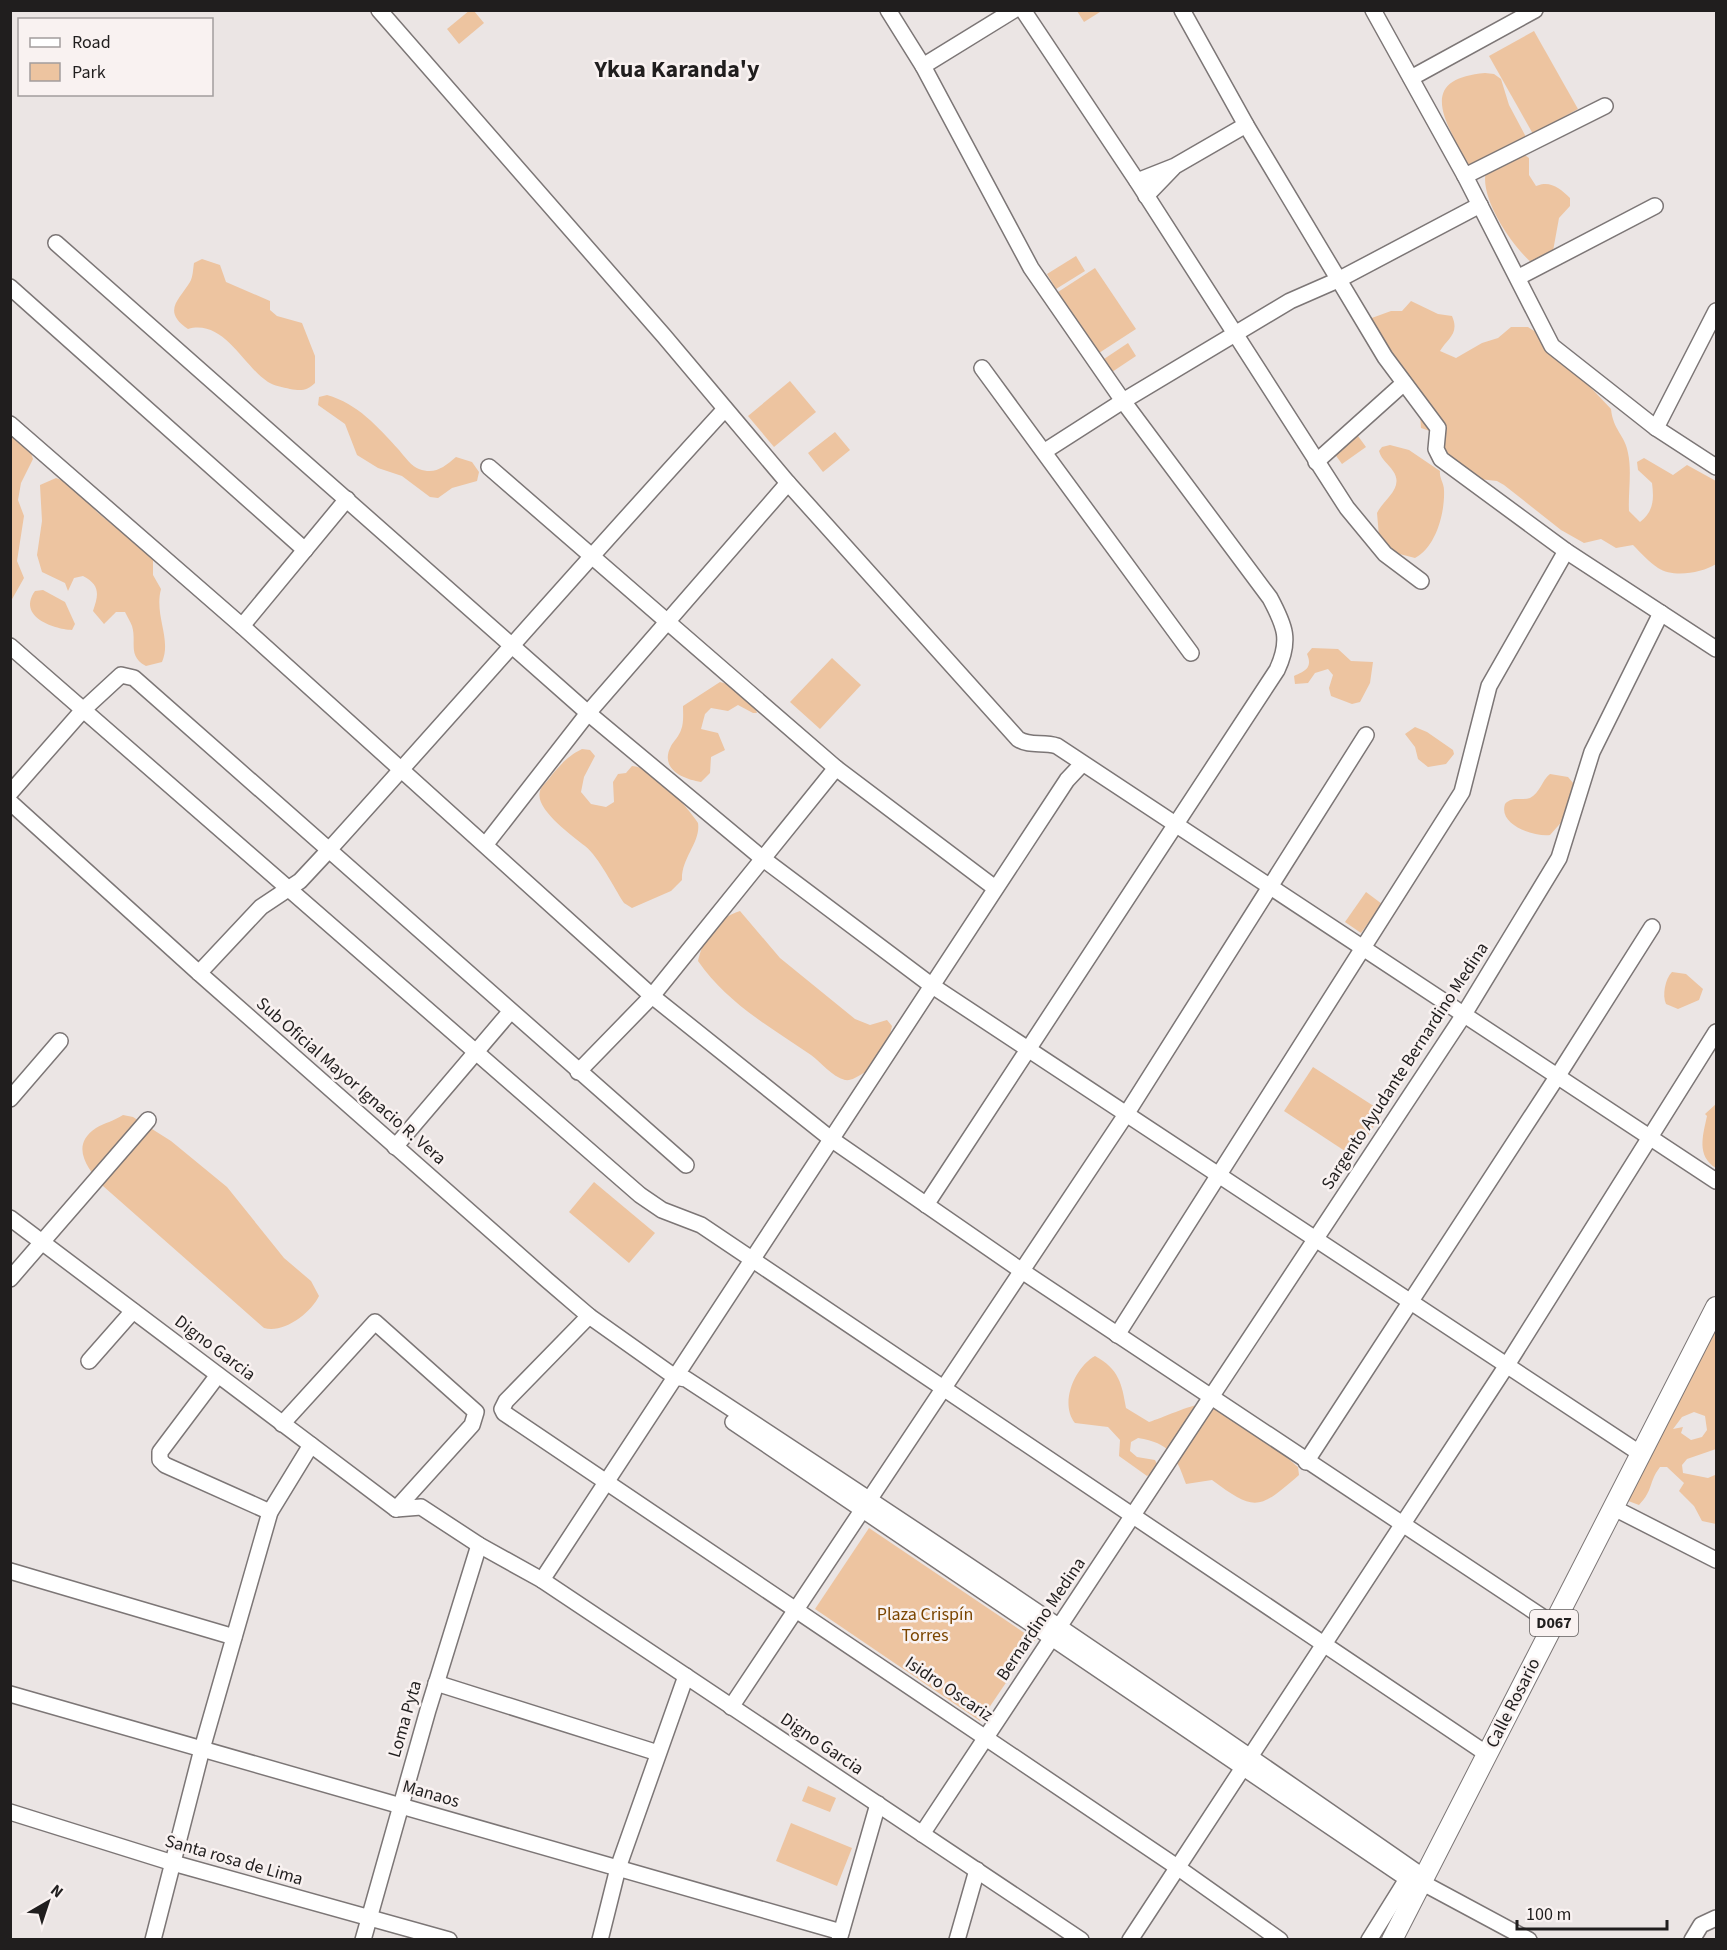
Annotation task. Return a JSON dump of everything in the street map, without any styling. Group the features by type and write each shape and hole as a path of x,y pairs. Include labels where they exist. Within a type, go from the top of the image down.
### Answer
{"main road":[{"name":"Calle Rosario","path":"1391,1928 1414,1880 1487,1754 1716,1307"}],"street":[{"path":"379,10 788,483 1018,739 1025,744 1050,743 1178,825 1364,951 1716,1181"},
{"path":"888,10 923,66 1031,268 1123,401 1270,598 1286,633 1286,652 1277,670 1178,825 926,1205"},
{"path":"923,66 1014,10"},
{"path":"1023,10 1347,508 1385,554 1420,581"},
{"path":"1182,10 1246,125 1385,357 1438,428 1436,449 1441,459 1566,551 1716,649"},
{"path":"1373,10 1519,277 1552,346 1656,428 1716,467"},
{"path":"1411,78 1535,10"},
{"path":"1465,176 1605,106"},
{"path":"1137,182 1175,166 1246,125"},
{"path":"1146,196 1175,166"},
{"path":"1045,451 1123,401 1290,301 1338,280 1480,205"},
{"path":"1519,277 1655,206"},
{"path":"56,243 588,713 762,858 930,985 1030,1048 1641,1454"},
{"path":"10,287 305,550"},
{"path":"1656,428 1716,310"},
{"path":"982,368 1191,653"},
{"path":"1316,462 1404,383"},
{"path":"199,973 261,907 300,881 328,851 513,647 591,555 725,409"},
{"path":"10,424 242,626 652,996 831,1139 1306,1462 1553,1624"},
{"path":"489,467 836,768 995,888"},
{"path":"486,844 588,713 788,483"},
{"path":"242,626 347,499"},
{"path":"1117,1335 1364,951 1462,792 1489,686 1566,551"},
{"name":"Sargento Ayudante Bernardino Medina","path":"1134,1517 1463,1016 1559,858 1592,752 1661,613"},
{"path":"10,646 640,1196 662,1210 693,1220 1487,1754"},
{"path":"10,793 83,710 121,675 134,678 686,1165"},
{"path":"731,1707 1127,1113 1366,735"},
{"path":"542,1580 930,985 1067,780 1082,764"},
{"path":"578,1072 652,996 836,768"},
{"name":"Sub Oficial Mayor Ignacio R. Vera","path":"10,802 395,1147 589,1316 675,1377 686,1380 1247,1762 1415,1871 1414,1880 1529,1940"},
{"path":"1306,1462 1652,927"},
{"path":"395,1147 510,1012"},
{"path":"1130,1940 1507,1365 1651,1139 1716,1032"},
{"path":"10,1099 60,1041"},
{"path":"10,1279 148,1120"},
{"name":"Digno Garcia","path":"10,1218 396,1509 421,1507 479,1545 542,1580 1081,1940"},
{"path":"89,1361 133,1311"},
{"name":"Isidro Oscariz","path":"589,1316 506,1401 502,1409 504,1413 1177,1867 1280,1940"},
{"path":"282,1424 375,1322 476,1412 472,1425 396,1509"},
{"path":"218,1375 160,1452 160,1460 165,1465 270,1512"},
{"path":"153,1940 202,1749 270,1512 311,1445"},
{"path":"1614,1508 1716,1560"},
{"name":"Bernardino Medina","path":"922,1834 1054,1631 1134,1517"},
{"name":"Loma Pyta","path":"363,1940 436,1683 479,1545"},
{"path":"10,1571 234,1636"},
{"path":"600,1940 618,1868 686,1676"},
{"path":"436,1683 658,1753"},
{"name":"Manaos","path":"10,1694 618,1868 841,1936"},
{"path":"841,1936 878,1804"},
{"name":"Santa rosa de Lima","path":"10,1812 173,1863 449,1940"},
{"path":"957,1940 977,1870"},
{"path":"1692,1940 1701,1925 1716,1918"},
{"path":"1369,1940 1391,1928"}],"green space":[{"path":"470,10 474,11 484,23 459,44 447,29"},
{"path":"1077,11 1099,11 1100,12 1084,22"},
{"path":"1534,31 1578,109 1533,134 1489,56"},
{"path":"1494,74 1501,79 1509,105 1526,137 1522,153 1529,158 1529,175 1536,186 1546,184 1554,186 1570,198 1570,206 1559,218 1553,251 1532,263 1507,234 1492,207 1485,182 1486,171 1463,163 1443,109 1444,90 1450,84 1470,75"},
{"path":"1076,256 1085,271 1056,289 1047,274"},
{"path":"202,259 220,265 226,282 270,301 270,310 277,316 302,323 315,356 315,383 312,386 304,390 297,390 270,383 259,375 223,337 201,328 188,329 180,323 174,311 175,305 191,280 194,263"},
{"path":"1095,268 1136,329 1099,353 1058,292"},
{"path":"1411,301 1438,314 1452,316 1454,332 1440,351 1456,358 1482,343 1498,338 1511,327 1528,327 1542,336 1611,409 1614,422 1628,453 1629,511 1640,522 1648,514 1653,499 1652,483 1638,470 1637,462 1644,458 1673,475 1687,465 1716,481 1716,564 1695,572 1671,573 1655,566 1633,545 1616,548 1601,539 1584,543 1561,530 1504,485 1497,481 1479,479 1442,455 1430,431 1421,428 1419,399 1369,319 1391,311 1402,311"},
{"path":"1128,343 1136,356 1112,372 1104,359"},
{"path":"790,381 816,412 774,447 748,416"},
{"path":"327,395 358,410 416,468 425,471 435,470 456,457 472,462 479,472 477,481 452,488 438,498 430,497 402,476 378,468 357,455 345,424 318,405 319,397"},
{"path":"10,430 30,450 33,459 21,483 18,500 24,516 17,561 24,578 11,601"},
{"path":"835,432 850,450 823,472 808,453"},
{"path":"1358,436 1366,447 1342,464 1334,453"},
{"path":"1390,445 1409,450 1440,471 1444,487 1443,509 1434,538 1429,546 1415,558 1388,551 1379,536 1377,513 1392,494 1396,483 1393,471 1379,451 1382,447"},
{"path":"56,478 72,484 97,512 153,558 153,575 161,589 159,599 165,645 162,662 146,666 136,658 132,626 125,612 116,612 104,624 93,611 97,590 89,579 83,576 74,578 68,591 65,583 42,572 37,555 42,521 40,485"},
{"path":"43,590 65,602 75,624 72,630 47,624 34,614 30,608 31,600 35,591"},
{"path":"1312,648 1338,649 1351,661 1373,662 1370,683 1360,702 1352,704 1331,696 1329,688 1333,675 1328,669 1315,673 1308,683 1295,684 1294,676 1305,671 1309,663 1307,654"},
{"path":"832,658 861,685 820,729 790,702"},
{"path":"720,682 743,693 752,702 757,713 738,705 728,711 711,708 705,714 701,729 718,733 725,750 711,757 710,773 701,782 694,781 680,775 670,767 668,754 682,727 683,706"},
{"path":"1415,727 1427,732 1453,750 1454,754 1446,764 1428,767 1418,759 1415,747 1405,734"},
{"path":"582,749 590,750 595,756 584,777 581,792 591,804 606,807 614,802 613,782 618,774 626,773 632,766 640,768 659,780 678,797 698,823 697,837 684,864 682,880 671,891 632,908 624,903 590,851 548,814 540,798 542,787 565,761"},
{"path":"1550,774 1568,777 1574,784 1574,808 1550,835 1527,832 1512,824 1504,811 1505,804 1511,800 1533,796"},
{"path":"1366,892 1382,904 1361,933 1345,922"},
{"path":"740,911 780,958 855,1019 870,1025 887,1020 892,1026 888,1042 875,1065 854,1078 847,1080 840,1078 750,1013 710,976 698,961 703,945 718,924"},
{"path":"1672,972 1686,974 1703,989 1699,1000 1678,1009 1666,1004 1665,988"},
{"path":"1313,1067 1383,1112 1354,1157 1284,1111"},
{"path":"1716,1104 1716,1168 1706,1157 1702,1145 1707,1116 1705,1114"},
{"path":"123,1115 133,1117 171,1141 227,1187 284,1258 311,1281 319,1296 310,1309 288,1325 271,1329 264,1328 103,1186 87,1165 82,1150 84,1142 96,1128"},
{"path":"594,1182 655,1233 629,1263 569,1212"},
{"path":"1716,1303 1716,1449 1687,1459 1682,1465 1683,1473 1708,1478 1715,1475 1716,1467 1716,1524 1702,1521 1694,1506 1679,1491 1684,1483 1667,1467 1660,1467 1647,1495 1639,1505 1623,1499","holes":["1694,1412 1705,1416 1707,1430 1702,1437 1691,1440 1681,1433 1683,1427 1673,1429 1682,1417"]},
{"path":"1095,1356 1109,1366 1118,1378 1126,1408 1149,1422 1197,1405 1212,1406 1237,1419 1266,1440 1298,1467 1299,1475 1275,1495 1257,1503 1248,1502 1238,1498 1212,1480 1186,1484 1175,1458 1165,1447 1138,1438 1131,1442 1130,1451 1137,1457 1155,1460 1159,1468 1147,1476 1119,1456 1120,1440 1108,1427 1075,1423 1070,1415 1069,1396 1072,1386 1081,1368"},
{"name":"Plaza Crispín Torres","path":"869,1528 1035,1640 980,1721 815,1609"},
{"path":"808,1786 836,1798 830,1812 802,1801"},
{"path":"791,1823 852,1848 837,1886 776,1861"}],"district":[{"name":"Ykua Karanda'y","path":"677,69"}]}
